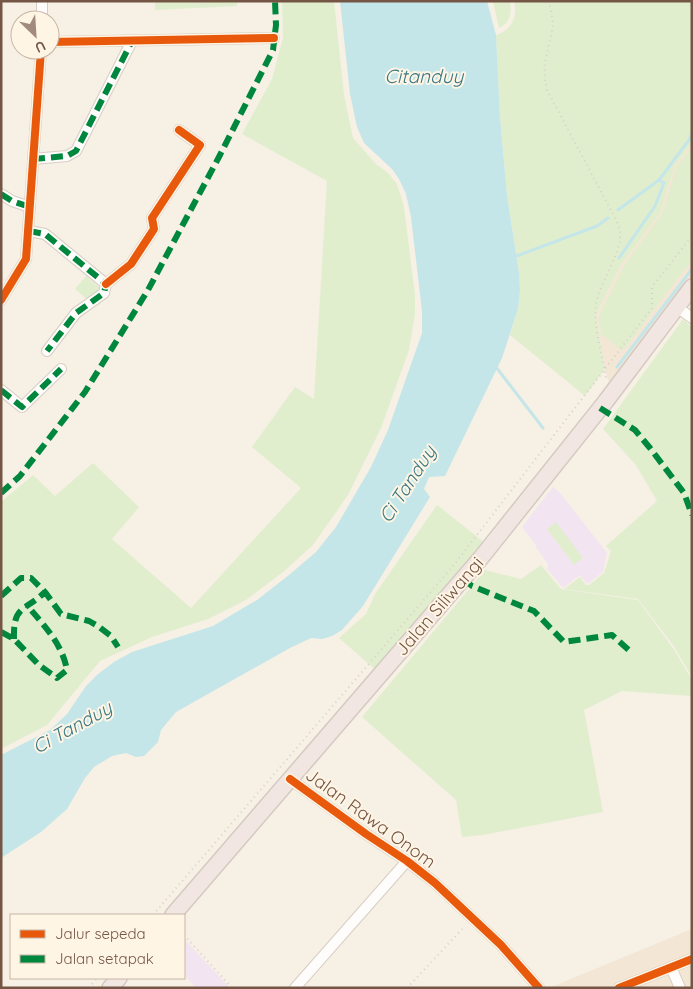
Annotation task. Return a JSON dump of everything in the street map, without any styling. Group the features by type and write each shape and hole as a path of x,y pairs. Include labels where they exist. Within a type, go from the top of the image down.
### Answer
{"highway":[{"name":"Jalan Siliwangi","path":"174,914 480,558 690,292"}],"street":[{"path":"60,42 274,38"},
{"path":"33,159 67,156 76,151 132,41"},
{"path":"1,300 26,259 40,60"},
{"path":"47,350 76,313 104,293 106,284 132,264 154,229 152,218 200,145 179,130"},
{"path":"1,194 12,201 30,207"},
{"path":"29,231 45,234 106,284"},
{"path":"677,307 692,318"},
{"path":"1,390 22,407 61,369"},
{"name":"Jalan Rawa Onom","path":"290,779 435,882 500,945 536,986"},
{"path":"295,988 407,861"},
{"path":"623,987 692,959"},
{"path":"671,968 680,988"}],"path":[{"path":"549,1 553,23 544,62 544,77 547,90 614,216 620,231 619,243 599,292 596,305 598,335 609,396"},
{"path":"154,914 453,566 652,308 652,287 692,236"},
{"path":"407,988 472,918"},
{"path":"185,936 232,988"}],"shaded area":[{"path":"692,143 692,279 610,386 605,369 596,315 621,265 660,213 675,165"},
{"path":"553,487 560,493 607,553 603,572 587,584 580,575 563,588 547,569 548,564 522,527"},
{"path":"692,929 692,988 549,988"},
{"path":"185,940 230,988 196,988 185,975"}],"green space":[{"path":"155,1 237,1 237,6 155,10"},
{"path":"282,1 334,1 344,95 353,138 397,184 404,207 415,295 415,314 409,350 381,428 348,495 313,545 283,572 246,600 208,619 152,637 100,661 47,725 1,749 1,502 33,475 55,496 93,463 139,507 112,539 191,608 301,488 252,447 295,387 314,399 327,181 242,134 272,79 283,38"},
{"path":"493,1 510,1 511,10 508,20 499,28"},
{"path":"514,1 692,1 692,143 675,165 660,213 621,265 596,315 605,369 585,396 510,335 518,309 520,291 507,195 500,117 496,35 506,30 512,22 515,12"},
{"path":"692,147 692,260 623,351 601,334 599,316 624,266 662,214 677,166"},
{"path":"86,276 100,288 89,301 75,289"},
{"path":"683,319 692,328 692,677 673,645 638,599 564,589 580,577 586,585 589,585 604,573 611,551 606,546 657,501 636,465 603,429"},
{"path":"437,505 485,543 377,671 339,638 366,614 375,594"},
{"path":"556,522 583,558 574,565 547,529"},
{"path":"541,565 561,589 638,600 675,651 692,680 692,696 622,691 584,710 603,812 483,835 462,837 456,800 362,717 485,570 521,579"}],"water":[{"name":"Citanduy","path":"340,1 487,1 496,35 500,117 507,195 520,291 518,309 502,358 445,476 429,477 424,489 430,497 363,606 342,630 322,639 311,638 290,648 176,712 161,730 158,742 144,756 136,757 126,753 112,756 94,767 85,778 67,809 41,832 1,858 1,755 50,730 67,714 86,686 114,662 132,652 213,626 257,600 289,575 316,552 336,527 371,467 388,430 422,333 420,294 411,217 406,194 392,169 364,143 357,127 350,94"}],"waterway":[{"path":"618,210 659,180 692,134"},
{"path":"619,258 655,206 664,183 659,180"},
{"path":"514,257 597,226 608,218"},
{"path":"617,367 692,269"},
{"path":"496,367 543,428"}],"marked path":[{"path":"1,493 20,476 85,392 148,290 273,50 276,25 275,1"},
{"path":"33,159 67,156 76,151 132,41"},
{"path":"1,194 12,201 30,207"},
{"path":"29,231 45,234 106,284 104,293 76,313 47,351"},
{"path":"1,390 22,407 61,369"},
{"path":"600,408 635,430 684,493 692,515"},
{"path":"1,596 21,578 31,578 45,592 61,614 89,621 98,626 111,636 118,647"},
{"path":"463,579 472,586 534,611 564,642 612,635 632,653"},
{"path":"14,639 15,620 18,614 45,592"},
{"path":"1,632 14,639 39,665 57,678 67,670 65,660 57,643 27,605"}],"cycle path":[{"path":"60,42 274,38"},
{"path":"1,300 26,259 40,60"},
{"path":"106,284 131,264 154,229 152,218 200,145 179,130"},
{"path":"290,779 407,861 435,883 501,945 539,988"},
{"path":"619,988 692,959"}],"water label":[{"name":"Ci Tanduy","path":"407,484"},
{"name":"Ci Tanduy","path":"72,727"}]}
